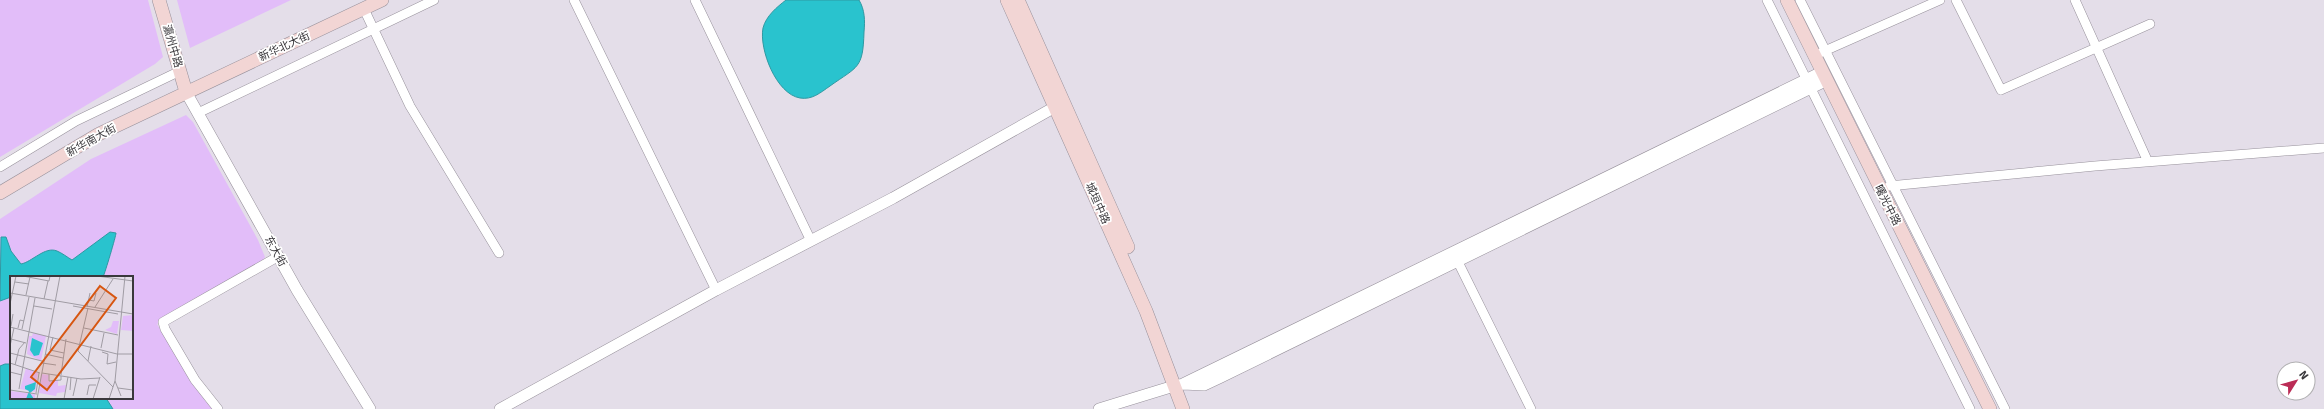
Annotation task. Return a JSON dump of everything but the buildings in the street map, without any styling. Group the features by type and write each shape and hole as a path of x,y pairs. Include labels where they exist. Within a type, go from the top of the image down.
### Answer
{"main road":[{"name":"瀛州中路","path":"160,0 185,88"},
{"name":"新华北大街","path":"185,88 363,4 382,0"},
{"name":"城垣中路","path":"1007,0 1178,385 1192,409"},
{"name":"城垣中路","path":"1018,0 1154,307 1178,385 1183,409"},
{"name":"曙光中路","path":"1777,0 1981,409"},
{"name":"曙光中路","path":"1787,0 1820,53 1817,80 1880,188 1990,409"},
{"name":"新华南大街","path":"0,183 95,126 185,88"},
{"name":"新华南大街","path":"0,193 99,134 185,88"}],"street":[{"path":"198,113 434,0"},
{"path":"574,0 716,290"},
{"path":"695,0 811,241"},
{"path":"1767,0 1817,80 1970,409"},
{"path":"1800,0 1820,53 1893,186 2005,409"},
{"path":"1820,53 1940,0"},
{"path":"1956,0 2001,90 2150,24"},
{"path":"2075,0 2148,162"},
{"path":"363,4 373,29 410,106 499,253"},
{"path":"0,167 76,121 180,71"},
{"path":"1099,409 1117,406 1178,385 1817,80"},
{"path":"1178,385 1204,385 1221,377 1458,262 1817,80"},
{"name":"东大街","path":"185,88 279,256 370,409"},
{"path":"500,409 716,290 893,198 1055,107"},
{"path":"1880,188 2148,162 2324,148"},
{"path":"218,409 195,380 165,330 163,322 279,256"},
{"path":"1458,262 1531,409"}],"shaded area":[{"path":"0,0 148,0 163,57 155,64 0,157"},
{"path":"177,0 291,0 190,48"},
{"path":"186,115 193,122 258,240 265,257 262,261 157,324 203,398 212,409 0,409 0,219 91,159"}],"water":[{"path":"786,0 859,0 864,16 862,53 857,65 853,70 823,91 808,98 800,98 791,95 777,80 771,69 764,47 762,37 764,24 772,12"},
{"path":"110,232 116,233 103,276 10,276 10,297 0,301 1,237 6,237 11,251 21,264 43,252 52,250 59,252 72,260"},
{"path":"10,364 10,399 107,399 113,409 0,409 0,366"}]}
